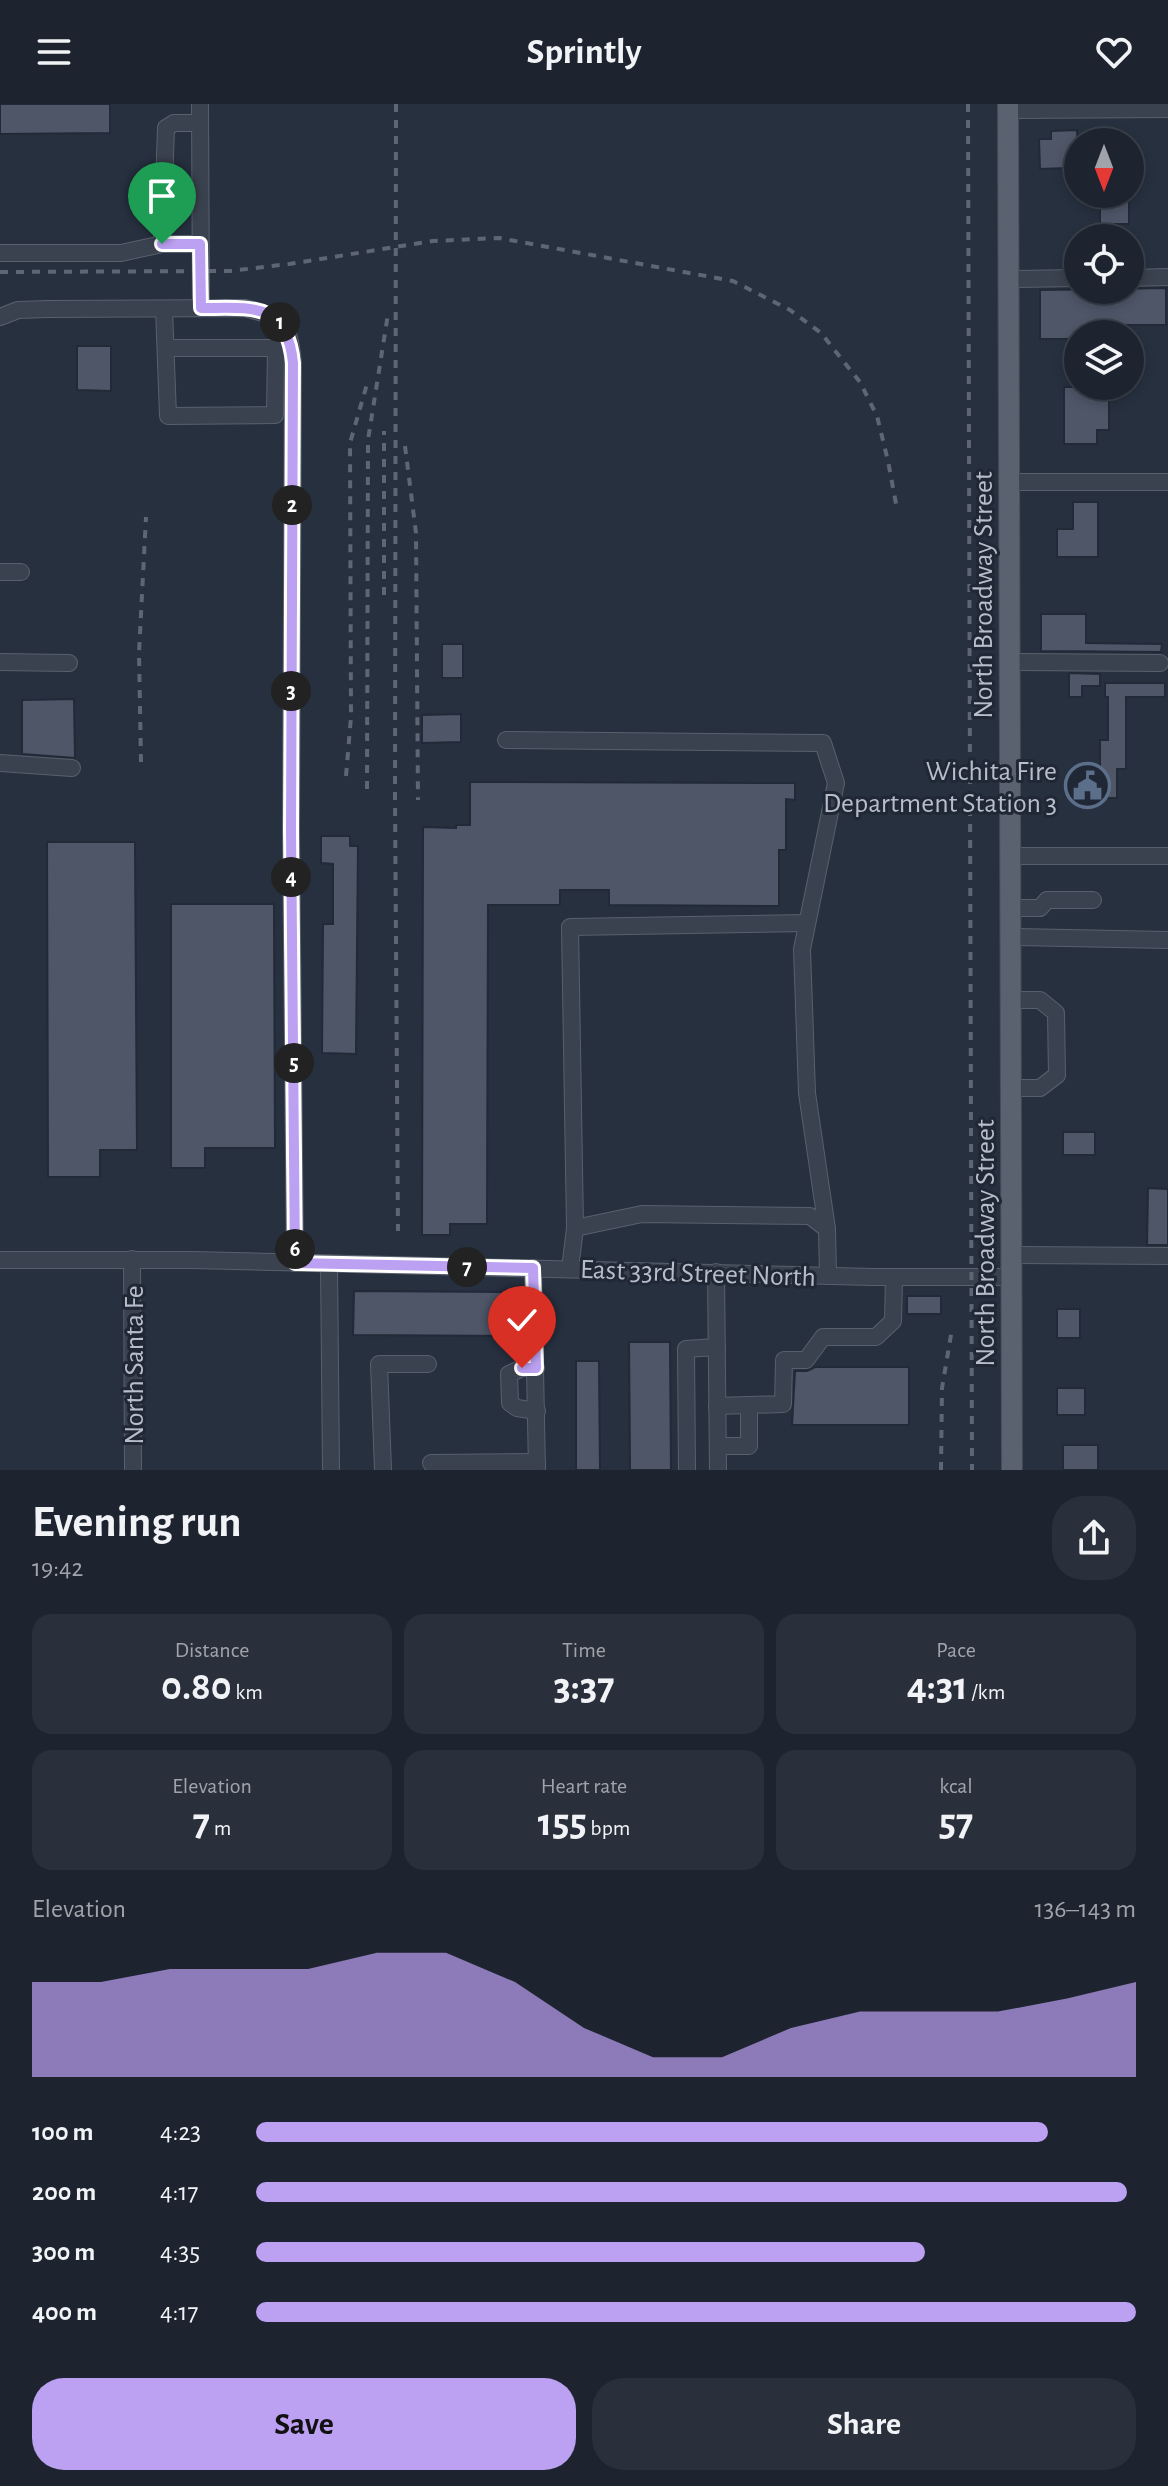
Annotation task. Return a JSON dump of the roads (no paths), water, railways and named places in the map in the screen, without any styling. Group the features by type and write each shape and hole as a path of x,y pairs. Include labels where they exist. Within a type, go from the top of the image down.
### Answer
{"main road":[{"name":"North Broadway Street","path":"1008,107 1012,1470"}],"street":[{"path":"200,104 201,308"},
{"path":"1008,107 1168,109"},
{"path":"162,244 166,128 174,123 200,123"},
{"path":"0,253 121,253 162,244 200,244"},
{"path":"1144,278 1168,277"},
{"path":"1009,279 1064,278"},
{"path":"0,317 18,310 245,308 272,315 281,323 291,341 295,1263"},
{"path":"164,309 168,416 275,415 276,348 166,348"},
{"path":"1009,482 1168,482"},
{"path":"0,572 21,572"},
{"path":"0,662 69,663"},
{"path":"1010,662 1160,663"},
{"path":"506,740 823,743 836,783 802,949 807,1093 827,1229 828,1276"},
{"path":"0,763 72,768"},
{"path":"1010,856 1168,856"},
{"path":"1011,908 1040,908 1047,900 1093,900"},
{"path":"570,1269 575,1228 570,927 807,923"},
{"path":"1011,937 1168,940"},
{"path":"1011,1000 1040,1000 1056,1013 1057,1075 1040,1088 1011,1088"},
{"path":"575,1228 642,1214 810,1216 827,1229"},
{"path":"1012,1255 1168,1256"},
{"name":"East 33rd Street North","path":"0,1260 132,1259 828,1276 1012,1277"},
{"name":"North Santa Fe","path":"132,1259 133,1470"},
{"path":"329,1264 330,1463"},
{"path":"431,1463 537,1466 533,1268"},
{"path":"716,1272 718,1470"},
{"path":"717,1406 783,1404 784,1360 806,1360 823,1337 876,1337 893,1321 894,1277"},
{"path":"687,1470 686,1349 717,1347"},
{"path":"383,1470 379,1364 428,1364"},
{"path":"536,1368 522,1368 509,1374 508,1388 510,1403 517,1408 537,1411"},
{"path":"718,1446 749,1446 749,1406"}],"railway":[{"path":"396,104 398,1231"},
{"path":"968,104 972,1470"},
{"path":"0,272 230,271 433,241 499,238 733,281 790,310 821,333 860,382 877,416 897,509"},
{"path":"367,789 368,440 388,314"},
{"path":"346,776 351,717 350,443 367,384"},
{"path":"384,431 384,595"},
{"path":"405,446 416,533 418,800"},
{"path":"141,762 139,653 146,517"},
{"path":"941,1470 942,1388 952,1329"}],"place":[{"name":"Wichita Fire Department Station 3","path":"1088,786"}]}
